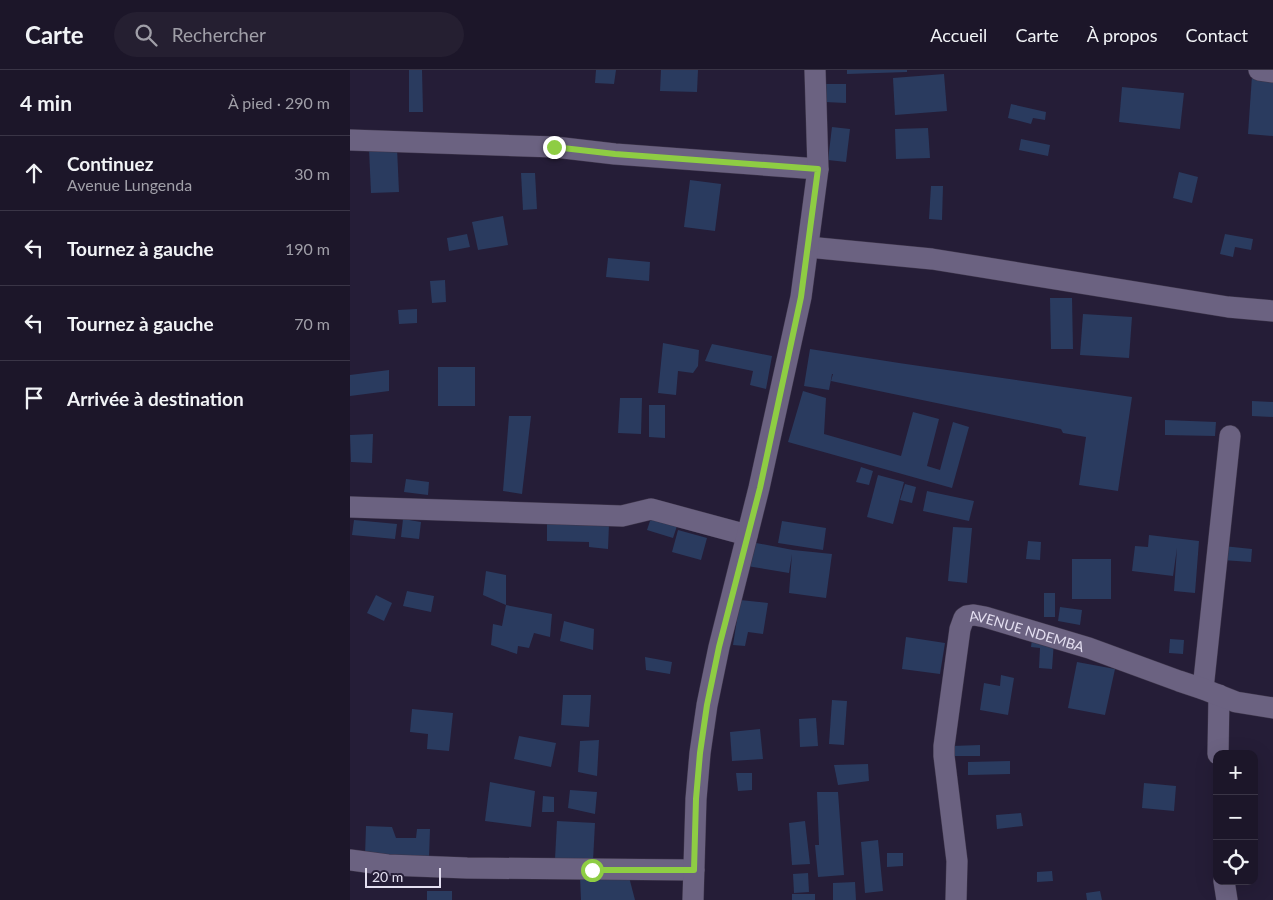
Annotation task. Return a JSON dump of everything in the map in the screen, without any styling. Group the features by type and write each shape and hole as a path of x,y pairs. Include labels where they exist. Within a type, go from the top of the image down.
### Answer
{"street":[{"path":"693,900 696,799 707,705 719,647 760,488 799,307 808,248 818,169 815,70"},
{"path":"1259,70 1273,72"},
{"path":"350,140 554,147 615,154 818,169"},
{"path":"808,248 932,259 1228,307 1273,311"},
{"path":"1218,750 1211,692 1230,436"},
{"path":"350,507 622,516 651,509 748,535"},
{"name":"AVENUE NDEMBA","path":"956,900 957,861 944,746 960,629 964,618 967,616 985,617 1038,632 1089,648 1236,702 1273,708"},
{"path":"350,860 388,865 467,868 694,870"},
{"path":"1225,885 1227,900"}],"building":[{"path":"409,70 422,70 423,112 409,112"},
{"path":"596,70 616,70 614,84 595,83"},
{"path":"661,70 698,70 697,92 660,91"},
{"path":"847,70 907,70 907,72 847,74"},
{"path":"944,74 947,111 895,115 893,78"},
{"path":"1252,76 1273,78 1273,136 1248,134"},
{"path":"826,84 846,84 846,103 825,102"},
{"path":"1122,87 1184,93 1180,129 1119,122"},
{"path":"1011,104 1046,112 1045,120 1033,118 1031,124 1008,118"},
{"path":"832,127 850,129 846,162 828,160"},
{"path":"928,128 930,158 896,159 895,129"},
{"path":"1021,139 1050,145 1048,156 1019,150"},
{"path":"397,148 399,192 371,193 369,149"},
{"path":"1179,172 1198,177 1192,203 1173,198"},
{"path":"521,173 535,173 537,209 523,210"},
{"path":"690,180 721,184 715,231 684,227"},
{"path":"931,186 943,186 942,220 929,219"},
{"path":"503,216 508,245 478,250 472,222"},
{"path":"467,234 470,247 449,251 447,238"},
{"path":"1225,234 1253,239 1251,250 1235,247 1233,257 1220,254"},
{"path":"608,258 650,262 649,281 606,277"},
{"path":"445,280 446,302 432,303 430,281"},
{"path":"1050,298 1072,298 1073,349 1051,349"},
{"path":"417,309 417,323 399,324 398,310"},
{"path":"1083,314 1132,317 1129,358 1080,355"},
{"path":"663,343 699,350 698,366 693,373 678,371 676,395 658,393"},
{"path":"712,344 772,356 766,389 750,385 753,371 705,361"},
{"path":"810,349 1132,397 1118,491 1079,485 1086,437 1063,433 1061,429 831,381 833,374 832,374 829,390 804,386"},
{"path":"438,367 475,367 475,406 438,406"},
{"path":"389,370 389,391 350,396 350,375"},
{"path":"803,391 826,398 824,434 901,456 913,412 939,419 927,466 940,470 953,422 969,427 952,488 788,442"},
{"path":"620,398 642,398 641,434 618,433"},
{"path":"1252,401 1273,402 1273,417 1252,416"},
{"path":"649,405 665,405 665,438 649,437"},
{"path":"509,416 531,416 522,494 503,491"},
{"path":"1165,420 1216,422 1215,436 1165,435"},
{"path":"373,434 372,463 351,462 350,435"},
{"path":"861,467 873,471 869,485 856,482"},
{"path":"878,475 904,482 893,524 867,517"},
{"path":"406,479 429,482 428,495 404,492"},
{"path":"905,484 916,487 912,503 900,500"},
{"path":"927,491 974,501 969,521 923,511"},
{"path":"652,515 678,523 673,538 647,530"},
{"path":"547,518 609,524 608,549 589,547 589,542 547,541"},
{"path":"403,519 421,522 419,539 401,537"},
{"path":"354,520 397,524 395,539 352,535"},
{"path":"782,521 826,528 823,550 778,543"},
{"path":"953,527 972,528 967,583 948,581"},
{"path":"678,530 707,538 701,560 672,552"},
{"path":"1149,535 1199,541 1195,593 1174,591 1177,548 1173,576 1132,571 1135,546 1148,547"},
{"path":"1028,541 1041,542 1040,560 1026,559"},
{"path":"751,542 793,550 832,554 826,598 789,593 792,554 789,573 747,566"},
{"path":"1223,546 1252,549 1251,562 1222,560"},
{"path":"1072,559 1111,559 1111,599 1072,599"},
{"path":"486,571 506,575 506,605 483,595"},
{"path":"407,591 434,596 431,612 403,606"},
{"path":"1044,593 1055,593 1055,617 1044,617"},
{"path":"376,595 392,603 384,621 367,613"},
{"path":"740,600 768,603 763,634 748,632 745,646 733,645"},
{"path":"506,605 552,614 550,637 534,633 529,648 518,646 517,654 491,645 493,624 502,626"},
{"path":"1060,607 1082,610 1080,625 1058,621"},
{"path":"564,621 594,629 593,650 560,641"},
{"path":"906,637 945,643 940,674 902,669"},
{"path":"1032,639 1054,641 1052,669 1039,668 1040,648 1031,647"},
{"path":"1170,639 1184,640 1183,654 1169,653"},
{"path":"645,657 672,662 670,674 646,670"},
{"path":"1077,662 1115,669 1105,715 1068,708"},
{"path":"1001,675 1014,678 1008,715 980,710 984,683 1000,686"},
{"path":"563,695 591,695 589,727 561,725"},
{"path":"832,700 847,701 844,745 829,744"},
{"path":"412,709 453,713 449,751 427,749 428,734 410,732"},
{"path":"816,718 818,746 800,747 799,719"},
{"path":"760,729 763,759 732,761 730,732"},
{"path":"519,736 556,743 551,767 514,759"},
{"path":"599,740 597,776 578,772 580,741"},
{"path":"980,745 980,756 952,756 952,746"},
{"path":"1010,761 1010,774 968,775 968,762"},
{"path":"868,764 869,781 838,785 834,765"},
{"path":"736,773 752,773 752,790 738,791"},
{"path":"490,782 535,791 531,827 485,821"},
{"path":"1144,783 1176,786 1174,811 1142,808"},
{"path":"570,790 597,792 595,814 568,808"},
{"path":"817,792 838,792 844,875 818,877 815,845 819,845"},
{"path":"543,796 554,797 554,812 542,812"},
{"path":"1021,813 1023,826 997,829 996,815"},
{"path":"557,821 595,823 593,861 555,859"},
{"path":"805,821 810,864 792,865 789,823"},
{"path":"366,826 392,827 396,838 416,838 417,829 430,829 429,858 365,856"},
{"path":"878,840 883,891 865,893 861,842"},
{"path":"887,853 903,853 903,866 887,867"},
{"path":"1052,871 1053,881 1037,882 1037,872"},
{"path":"808,873 809,892 794,893 793,874"},
{"path":"580,876 629,877 635,900 581,900"},
{"path":"855,882 856,900 833,900 833,883"},
{"path":"427,891 452,891 452,900 427,900"},
{"path":"1100,891 1102,900 1087,900 1086,893"},
{"path":"792,894 815,894 815,900 792,900"}],"route":[{"path":"554,147 615,154 818,169 801,297 760,488 719,647 707,705 696,799 694,870 592,870"}]}
